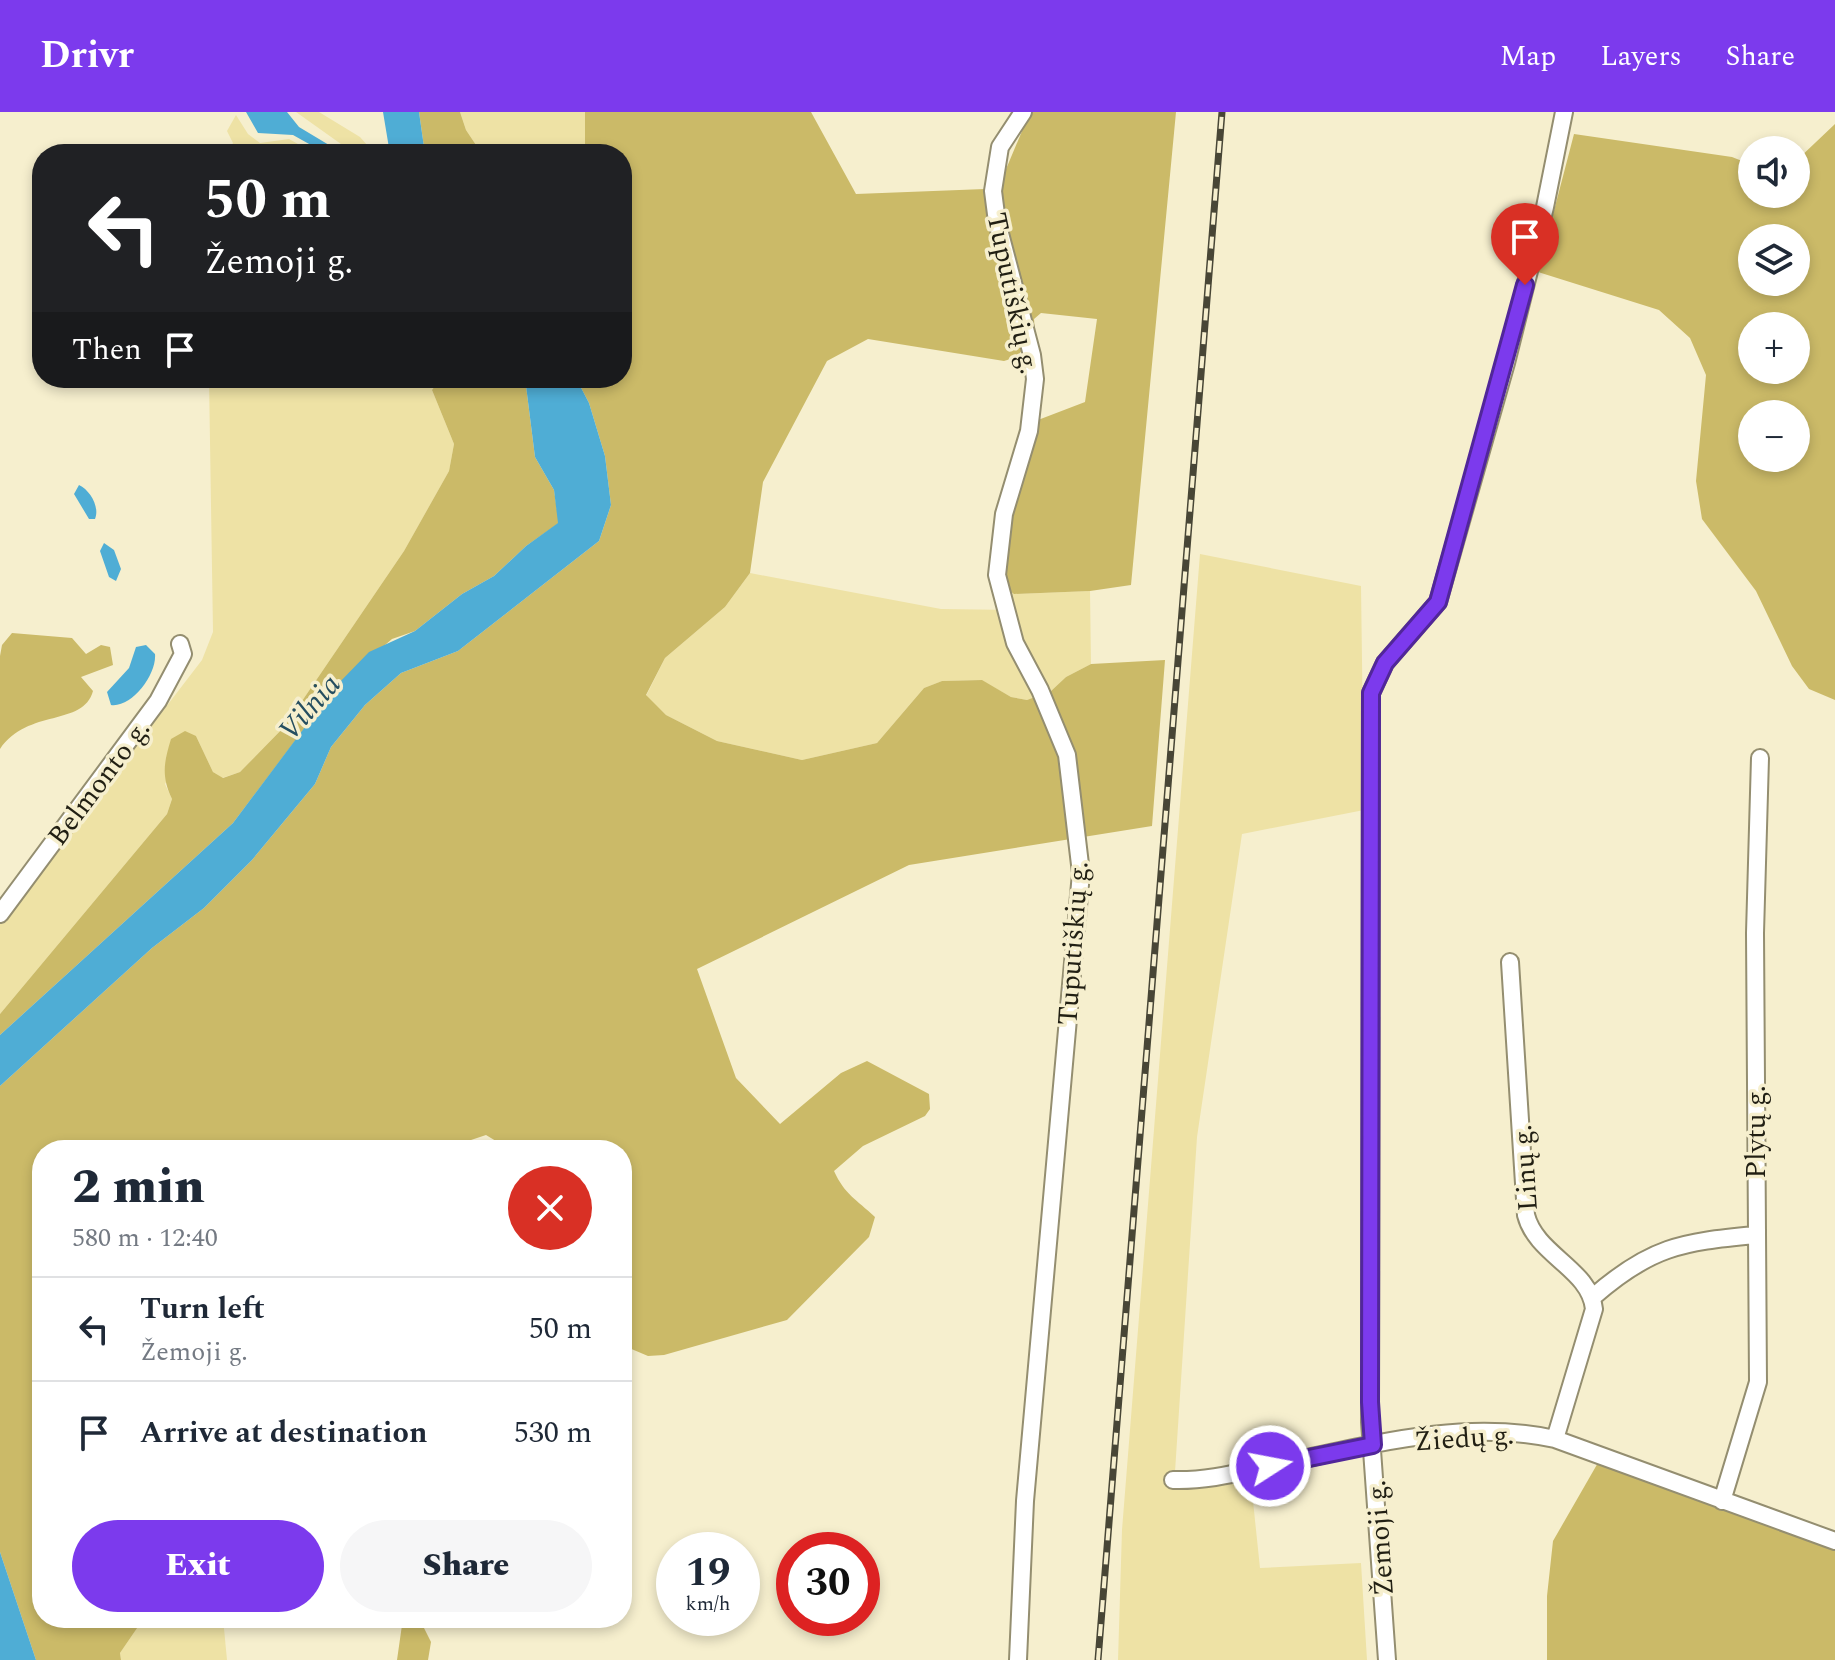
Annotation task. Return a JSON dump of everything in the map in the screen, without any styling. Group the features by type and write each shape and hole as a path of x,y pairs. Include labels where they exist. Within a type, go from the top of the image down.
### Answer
{"street":[{"name":"Tuputiškių g.","path":"1018,1660 1025,1501 1081,873 1067,755 1040,690 1015,643 997,575 1004,514 1029,431 1035,379 1032,355 997,222 993,191 1000,147 1023,112"},
{"name":"Žemoji g.","path":"1387,1660 1370,1412 1371,693 1385,663 1438,602 1506,363 1545,207 1564,112"},
{"name":"Belmonto g.","path":"0,914 158,701 180,664 183,654 180,644"},
{"name":"Plytų g.","path":"1722,1501 1758,1382 1755,933 1760,758"},
{"name":"Linų g.","path":"1510,962 1529,1228 1593,1297"},
{"path":"1555,1439 1592,1322 1593,1297 1620,1274 1663,1250 1691,1241 1755,1235"},
{"name":"Žiedų g.","path":"1173,1480 1204,1481 1373,1445 1494,1429 1555,1439 1835,1541"}],"shaded area":[{"path":"296,112 319,112 366,144 341,144"},
{"path":"419,112 460,112 475,144 424,144"},
{"path":"460,112 585,112 585,144 475,144"},
{"path":"585,112 811,112 856,194 985,189 1004,174 1030,112 1176,112 1131,585 1090,591 1014,594 1005,587 1008,531 1038,420 1085,402 1097,319 1041,313 1034,319 1035,333 1017,357 1004,361 868,339 827,361 763,482 750,573 725,607 665,658 646,695 666,715 717,741 802,760 877,743 924,688 942,681 982,680 1011,697 1027,700 1051,691 1066,677 1091,664 1165,660 1152,826 909,865 697,969 736,1078 780,1124 841,1073 867,1061 929,1094 930,1109 925,1116 863,1146 834,1171 847,1191 875,1217 869,1237 787,1320 664,1355 648,1356 632,1349 632,1140 494,1140 486,1135 471,1140 32,1140 32,1628 137,1628 120,1653 121,1660 36,1660 0,1552 0,1086 152,948 204,908 252,860 315,784 331,747 365,705 401,673 458,651 599,541 611,505 605,456 589,403 581,388 632,388 632,144 585,144"},
{"path":"236,115 248,134 260,143 289,139 298,144 232,144 227,131"},
{"path":"1835,124 1835,700 1809,689 1792,666 1756,591 1702,519 1696,481 1706,375 1690,338 1659,310 1538,272 1574,134 1738,159 1738,208 1810,208 1810,148"},
{"path":"209,388 434,388 454,444 449,471 404,551 285,726 240,772 222,778 213,772 196,736 165,784 172,799 167,814 0,1014 0,923 202,660 213,632"},
{"path":"526,388 535,457 554,490 559,523 526,546 494,576 462,594 415,631 392,639 335,688 233,823 0,1035 0,1014 167,814 172,799 165,769 171,739 185,731 196,736 213,772 223,778 240,772 285,726 404,551 449,471 454,444 432,390"},
{"path":"1200,554 1361,586 1364,810 1242,834 1197,1137 1174,1487 1251,1482 1260,1568 1361,1563 1367,1660 1118,1660 1122,1530"},
{"path":"750,573 941,609 1013,610 1005,587 1015,594 1090,591 1091,664 1066,677 1051,691 1027,700 1011,697 981,680 942,681 924,688 877,743 802,760 717,741 666,715 646,696 665,658 725,607"},
{"path":"12,633 72,638 86,654 101,645 110,647 113,665 81,677 93,691 87,702 78,709 25,728 0,749 0,656 2,645"},
{"path":"1599,1461 1716,1501 1835,1549 1835,1660 1547,1660 1547,1596 1553,1541"},
{"path":"137,1628 224,1628 227,1660 121,1660 120,1653"},
{"path":"402,1628 424,1628 431,1642 428,1660 397,1660"}],"water":[{"path":"246,112 287,112 299,127 327,144 309,144 293,135 258,133"},
{"path":"383,112 419,112 424,144 388,144"},
{"path":"526,388 581,388 589,403 605,456 611,505 599,541 458,651 401,673 365,705 331,747 315,784 252,860 204,908 152,948 0,1086 0,1035 233,823 335,687 369,652 415,631 462,594 494,576 526,546 558,523 554,490 535,457"},
{"path":"79,485 93,499 95,519 89,519 74,494"},
{"path":"104,543 114,550 121,569 116,581 109,577 100,551"},
{"path":"146,645 155,654 147,680 127,701 111,705 107,692 129,668 136,647"},
{"path":"0,1552 36,1660 0,1660"}],"railway":[{"path":"1098,1660 1222,112"}],"route":[{"path":"1270,1466 1373,1445 1370,1422 1371,693 1385,663 1438,602 1462,524 1525,285"}],"water label":[{"name":"Vilnia","path":"309,707"}]}
